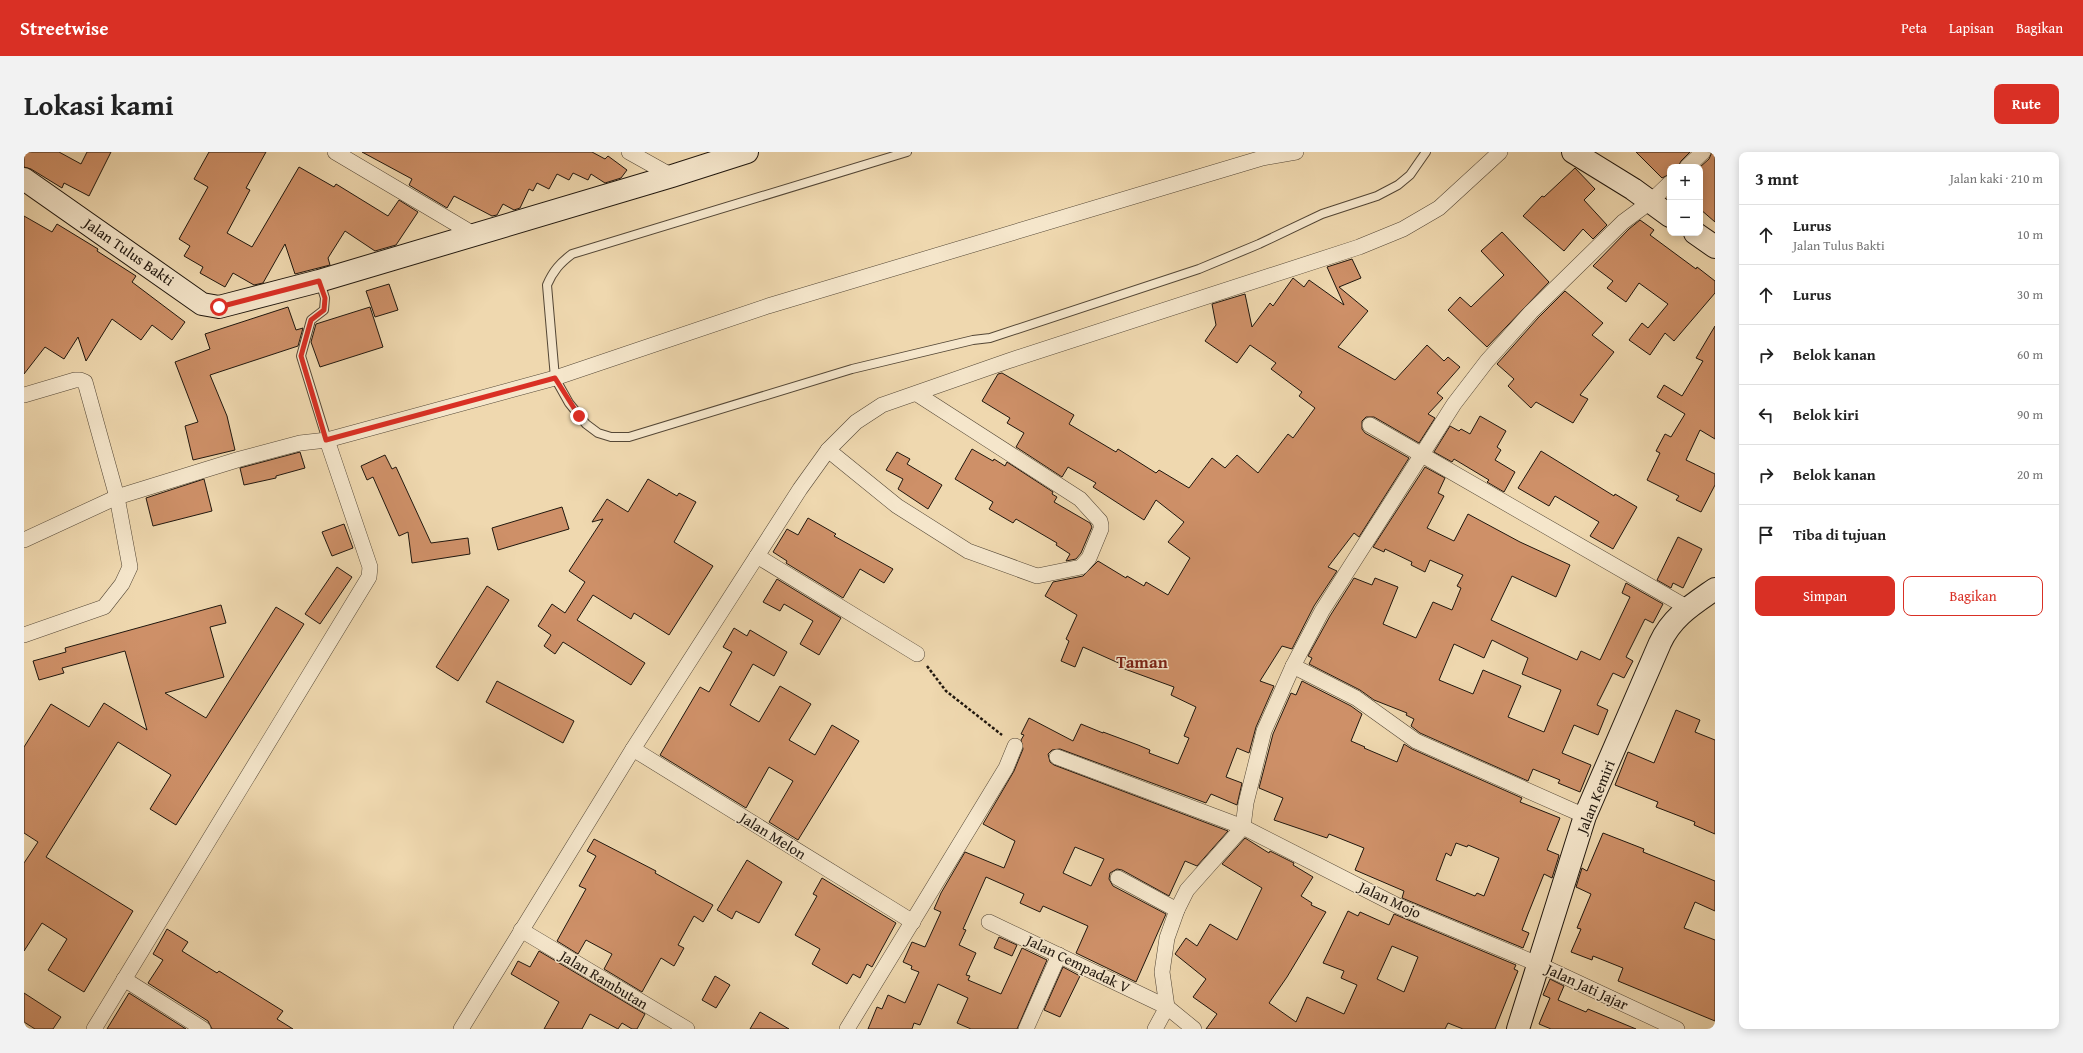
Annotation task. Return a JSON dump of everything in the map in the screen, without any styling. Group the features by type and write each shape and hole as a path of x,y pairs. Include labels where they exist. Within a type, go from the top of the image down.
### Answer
{"main road":[{"name":"Jalan Tulus Bakti","path":"24,178 202,304 219,307 319,281 672,176 746,152"},
{"path":"1574,153 1633,189 1667,214"},
{"path":"1699,236 1715,247"},
{"name":"Jalan Kemiri","path":"1518,1029 1540,965 1585,816 1667,628 1688,608 1715,589"}],"street":[{"path":"335,152 475,235"},
{"path":"629,152 672,176"},
{"path":"24,540 117,497 240,459 300,443 326,440 555,378 768,306 1255,161 1296,152"},
{"path":"461,1029 632,749 757,556 828,450 856,422 882,405 1008,361 1359,247 1403,229 1439,208 1497,152"},
{"path":"1690,164 1703,152"},
{"path":"1156,1029 1167,1007 1162,972 1167,938 1177,910 1187,890 1243,827 1246,803 1264,731 1293,666 1322,611 1454,404 1487,361 1531,312 1623,222 1650,202 1667,186"},
{"path":"24,395 75,380 85,382 117,497 130,567 122,584 104,607 24,635"},
{"path":"828,450 897,506 968,550 1037,576 1081,567 1089,558 1101,530 1100,520 1080,499 917,394"},
{"path":"1370,425 1688,608"},
{"path":"94,1029 369,577 369,565 326,440"},
{"path":"757,556 917,654"},
{"path":"1293,666 1356,698 1416,741 1585,816"},
{"path":"847,1029 1006,768 1015,746"},
{"name":"Jalan Melon","path":"632,749 913,922"},
{"name":"Jalan Mojo","path":"1057,757 1243,827 1398,906 1540,965"},
{"path":"1118,878 1177,910"},
{"name":"Jalan Cempadak V","path":"989,922 1167,1007 1194,1029"},
{"name":"Jalan Rambutan","path":"521,930 687,1029"},
{"path":"1026,1029 1059,956"},
{"name":"Jalan Jati Jajar","path":"1540,965 1677,1029"},
{"path":"124,979 203,1029"}],"lane":[{"path":"907,152 572,254 561,262 552,272 547,285 555,378 569,403 586,424 598,433 611,437 629,437 852,369 973,340 990,338 1199,269 1259,244 1322,214 1377,196 1398,185 1410,175 1426,152"},
{"path":"319,281 325,298 324,310 311,320 301,356 326,440"}],"path":[{"path":"917,654 946,691 1015,746"}],"building":[{"path":"24,152 59,152 81,164 87,152 111,152 89,196 64,183 62,188 31,169 24,167"},
{"path":"209,152 266,152 246,188 250,190 227,233 252,247 299,167 334,187 336,184 388,216 399,200 418,212 396,245 375,251 345,231 328,258 330,265 295,274 285,244 263,283 254,285 233,273 225,287 200,273 203,267 184,256 190,246 179,239 208,187 194,179"},
{"path":"362,152 592,152 605,159 608,156 627,170 621,178 605,183 591,174 588,180 573,173 569,180 557,174 549,189 537,183 533,191 529,189 520,208 514,210 503,204 497,215 492,216 454,196 447,208 409,185 412,179"},
{"path":"1636,152 1690,152 1680,164 1667,164 1667,176 1662,178"},
{"path":"1712,152 1715,152 1715,222 1703,212 1703,164 1709,159"},
{"path":"1575,168 1595,189 1584,200 1607,225 1593,239 1583,229 1564,251 1523,216 1542,196 1544,197"},
{"path":"24,216 52,232 57,224 98,249 97,251 136,276 132,282 185,322 172,340 152,325 141,340 112,319 86,361 78,337 64,359 45,347 24,374"},
{"path":"1640,220 1654,230 1650,235 1715,281 1715,293 1674,341 1665,333 1650,355 1629,340 1642,323 1648,328 1668,304 1639,283 1626,302 1607,288 1613,281 1593,266 1629,229"},
{"path":"1502,232 1549,282 1487,347 1448,310 1460,297 1471,307 1504,275 1481,251"},
{"path":"1352,259 1361,278 1339,287 1368,311 1338,347 1395,380 1427,345 1444,361 1448,357 1460,367 1437,393 1443,398 1428,414 1435,418 1419,443 1374,417 1366,417 1362,421 1362,429 1365,433 1409,458 1359,537 1354,533 1328,567 1337,571 1314,606 1292,649 1282,646 1260,681 1274,686 1256,727 1249,753 1237,748 1226,777 1242,783 1237,805 1211,794 1206,803 1060,749 1052,750 1048,754 1050,762 1054,765 1228,831 1197,866 1185,861 1169,896 1122,870 1117,869 1110,873 1109,879 1113,886 1166,914 1136,982 1076,953 1088,926 1043,906 1040,912 1020,903 1024,894 986,877 963,929 966,930 959,945 976,953 966,975 970,976 968,980 1001,994 1022,948 1047,960 1017,1029 971,1029 957,1023 968,998 938,984 920,1025 914,1023 912,1029 868,1029 877,1007 882,1009 888,995 905,1003 919,972 911,969 912,966 903,962 912,942 925,947 941,912 934,909 941,893 965,852 1004,868 1015,841 983,824 1014,771 1023,749 1021,740 1024,735 1021,734 1029,718 1073,741 1081,724 1138,745 1150,750 1149,753 1178,764 1189,738 1184,736 1196,707 1171,695 1174,687 1122,668 1123,665 1083,647 1075,667 1061,661 1069,641 1066,639 1077,615 1045,596 1053,582 1083,576 1098,561 1126,578 1127,576 1144,586 1146,582 1168,595 1190,558 1168,542 1184,522 1156,500 1144,520 1093,487 1096,483 1068,467 1062,477 1016,447 1024,433 1007,423 1010,418 982,401 998,374 1002,373 1074,415 1069,424 1116,452 1118,449 1156,473 1159,470 1189,488 1212,458 1225,468 1237,455 1258,473 1288,434 1293,438 1315,408 1299,396 1302,392 1271,369 1276,363 1250,345 1237,363 1205,341 1216,325 1212,304 1245,294 1252,327 1270,303 1273,306 1293,278 1304,287 1309,280 1344,305 1327,267","holes":["1075,847 1104,859 1091,886 1063,873"]},
{"path":"389,284 398,310 375,317 366,291"},
{"path":"1565,291 1603,323 1592,335 1614,352 1580,395 1588,399 1573,423 1536,402 1531,408 1508,386 1514,379 1497,364 1538,318"},
{"path":"288,307 296,330 303,328 298,346 210,375 227,416 235,450 193,460 185,426 198,422 175,362 210,349 205,334"},
{"path":"370,307 383,347 320,367 311,342 316,324"},
{"path":"1715,326 1715,439 1700,430 1686,460 1715,474 1715,485 1701,512 1676,500 1679,496 1647,480 1660,453 1656,451 1665,434 1671,437 1685,414 1657,397 1664,385 1682,396 1703,361 1696,358"},
{"path":"1480,416 1506,431 1497,447 1501,450 1495,460 1515,472 1504,492 1487,482 1489,480 1454,459 1452,462 1434,452 1450,426 1459,431 1461,429 1470,434"},
{"path":"972,449 1005,466 1007,462 1053,492 1052,494 1057,497 1054,502 1090,523 1092,527 1081,553 1076,559 1066,561 1070,554 1056,545 1057,543 1016,519 1013,523 989,509 993,502 955,479"},
{"path":"1541,451 1614,496 1615,494 1637,507 1613,549 1590,536 1599,522 1555,496 1549,506 1518,488"},
{"path":"300,452 305,468 276,476 276,478 244,485 240,468"},
{"path":"897,452 910,459 907,464 942,485 928,509 898,489 903,479 886,470"},
{"path":"385,455 392,469 396,467 431,543 468,538 470,554 412,563 408,532 399,536 373,477 367,480 361,466"},
{"path":"1425,467 1445,478 1438,493 1444,496 1427,528 1454,541 1468,514 1520,542 1570,565 1556,597 1512,576 1491,620 1577,660 1581,651 1600,660 1630,597 1622,593 1626,583 1663,604 1653,623 1645,619 1626,657 1633,661 1624,678 1613,673 1597,705 1608,710 1598,735 1574,725 1562,753 1591,765 1580,792 1558,783 1560,780 1533,769 1528,781 1420,733 1411,726 1414,719 1406,715 1407,713 1374,700 1360,690 1309,664 1312,658 1308,656 1330,616 1354,578 1372,585 1375,578 1398,587 1383,624 1416,638 1433,602 1452,610 1461,588 1457,586 1463,575 1430,560 1425,572 1411,565 1412,562 1385,549 1384,552 1373,547","holes":["1492,640 1528,658 1522,674 1561,690 1544,732 1508,717 1521,686 1483,670 1473,694 1439,680 1454,644 1484,658"]},
{"path":"204,479 212,511 153,526 146,498"},
{"path":"648,479 677,496 679,493 696,502 674,542 713,566 669,635 634,613 631,619 593,595 577,620 645,663 631,685 563,642 555,654 544,646 551,635 538,626 552,604 565,613 585,582 569,571 603,519 592,522 607,499 628,512"},
{"path":"562,507 569,529 498,550 492,528"},
{"path":"808,518 836,534 834,536 893,569 884,583 860,569 843,598 786,563 787,561 773,552 787,529 798,535"},
{"path":"344,524 353,548 332,556 322,532"},
{"path":"1678,537 1702,549 1683,588 1673,583 1671,588 1657,580"},
{"path":"337,567 352,577 320,624 305,614"},
{"path":"777,579 841,618 819,655 800,644 813,621 784,604 780,611 763,602"},
{"path":"487,586 509,600 458,681 436,667"},
{"path":"221,605 226,623 210,627 224,677 165,693 206,718 276,607 304,624 176,825 150,809 171,775 118,742 46,857 133,911 84,992 48,970 67,939 42,923 24,951 24,863 38,842 24,833 24,747 51,704 89,727 104,703 147,730 125,651 62,668 64,673 39,680 33,661 66,652 65,648"},
{"path":"734,628 747,636 750,630 787,652 774,676 753,664 730,705 759,722 780,686 811,704 789,740 815,755 832,725 859,741 798,840 769,822 793,781 769,767 746,808 660,755 700,687 709,692 732,652 723,647"},
{"path":"497,681 574,721 563,743 486,702"},
{"path":"1302,681 1351,706 1362,714 1351,741 1365,747 1364,748 1397,762 1404,744 1412,749 1522,798 1520,802 1560,818 1547,850 1559,855 1558,859 1552,878 1544,874 1528,914 1522,930 1529,933 1523,948 1402,898 1404,891 1355,870 1364,848 1329,834 1327,838 1274,820 1283,798 1259,788 1273,734 1291,693 1296,695","holes":["1456,843 1467,847 1468,845 1499,858 1484,896 1477,893 1475,896 1436,880 1446,853 1451,856"]},
{"path":"1676,710 1700,720 1695,732 1715,740 1715,834 1694,825 1695,822 1656,807 1658,802 1615,785 1628,752 1654,763"},
{"path":"1603,833 1644,849 1643,852 1715,881 1715,911 1695,902 1684,928 1715,940 1715,1021 1618,981 1623,968 1593,956 1592,960 1571,952 1581,929 1577,928 1591,894 1576,887 1582,868 1587,871"},
{"path":"1245,838 1269,853 1270,851 1294,863 1293,865 1313,877 1301,896 1312,903 1311,905 1326,912 1287,977 1269,1003 1296,1022 1307,997 1344,1014 1357,985 1341,978 1344,971 1323,963 1348,911 1358,916 1360,912 1389,925 1394,914 1516,965 1514,969 1518,971 1495,1029 1463,1029 1448,1023 1445,1029 1206,1029 1217,1014 1193,997 1206,979 1175,954 1186,938 1197,946 1210,924 1237,940 1262,888 1222,864","holes":["1392,946 1418,957 1404,992 1377,979"]},
{"path":"594,839 656,871 655,873 713,905 703,922 694,916 678,945 684,948 674,966 661,958 642,992 604,969 612,954 586,940 578,954 557,941 586,889 579,886 596,856 587,851"},
{"path":"747,860 782,882 759,923 736,911 732,919 717,910"},
{"path":"822,878 896,923 872,967 867,964 860,978 853,974 847,984 812,964 820,949 795,935 817,896 813,894"},
{"path":"167,929 188,942 182,951 217,973 219,971 283,1011 277,1019 293,1029 212,1029 208,1021 148,983 163,960 153,954"},
{"path":"999,937 1017,945 1012,956 994,948"},
{"path":"539,951 645,1014 637,1029 632,1029 622,1023 618,1029 590,1014 582,1029 544,1029 559,1002 511,974 518,961 530,967"},
{"path":"1063,967 1080,976 1060,1017 1044,1010"},
{"path":"715,976 730,985 716,1008 702,1000"},
{"path":"1550,979 1564,986 1558,1000 1586,1012 1588,1009 1636,1029 1551,1029 1539,1024 1550,998 1543,995"},
{"path":"24,993 61,1017 53,1029 35,1029 24,1022"},
{"path":"129,993 186,1029 107,1029"},
{"path":"760,1012 789,1029 750,1029"}],"district":[{"name":"Taman","path":"1142,662"}],"route":[{"path":"219,307 319,281 325,298 324,310 311,320 301,356 326,440 555,378 569,403 579,416"}]}
